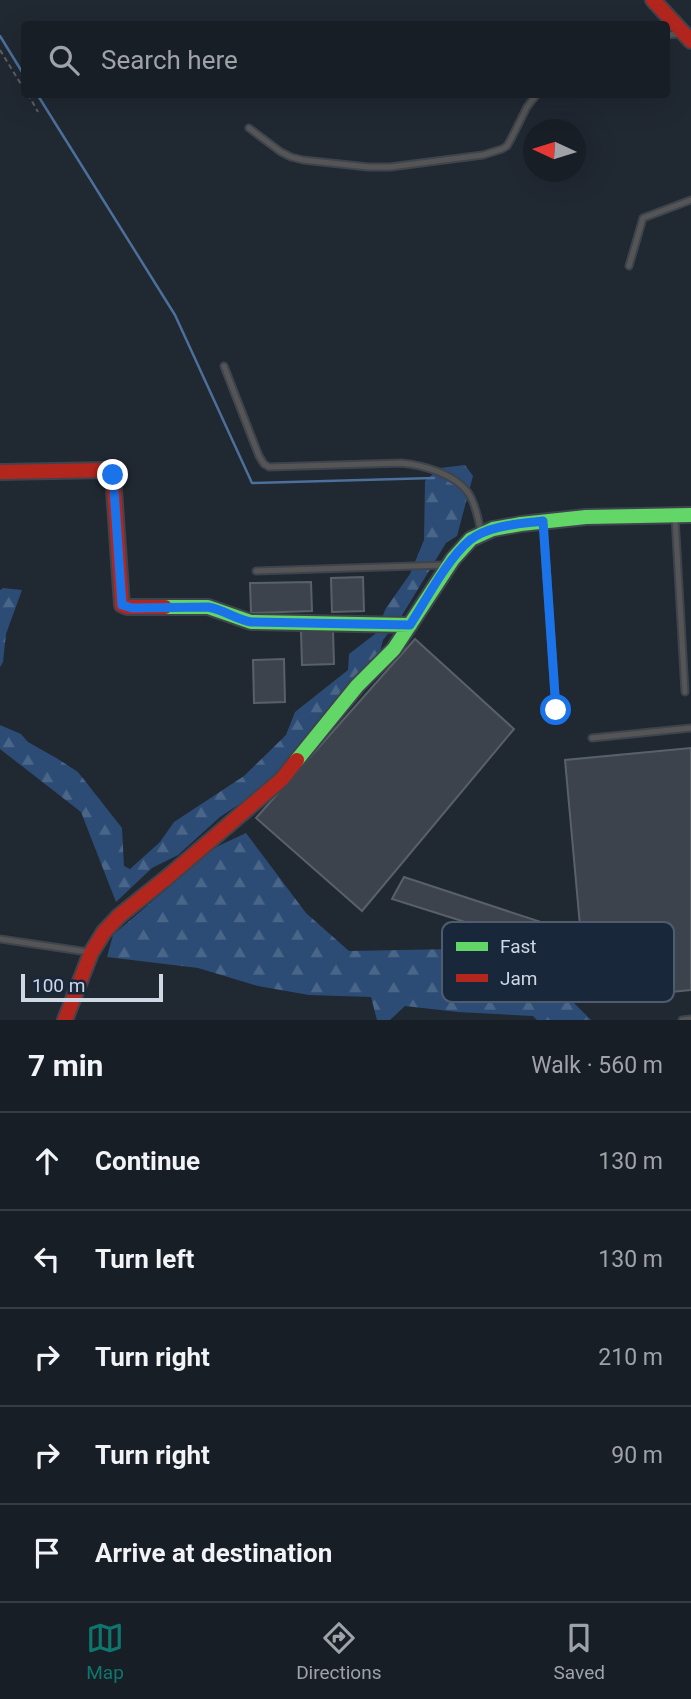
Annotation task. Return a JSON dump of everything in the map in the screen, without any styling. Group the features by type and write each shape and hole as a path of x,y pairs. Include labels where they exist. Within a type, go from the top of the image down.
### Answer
{"street":[{"path":"653,0 687,38"},
{"path":"0,472 100,469 113,475 121,599 122,605 127,607 208,607 251,622 410,625"},
{"path":"65,1020 91,953 104,932 119,916 282,779 357,686 394,649 449,565 471,539 493,529 543,521 586,517 691,515"}],"lane":[{"path":"249,128 291,157 390,167 483,155 502,149 507,146 534,98"},
{"path":"629,266 643,218 691,201"},
{"path":"224,366 264,464 269,467 419,464 459,483 473,502 482,534"},
{"path":"675,515 685,692"},
{"path":"543,521 556,710"},
{"path":"256,571 449,565"},
{"path":"592,738 691,728"},
{"path":"0,939 91,953"},
{"path":"682,1020 691,1019"}],"path":[{"path":"0,50 21,84"},
{"path":"30,98 38,112"}],"green space":[{"path":"465,465 473,476 457,536 446,543 401,617 383,640 378,660 296,754 259,791 220,817 178,855 152,868 116,902 81,812 0,749 0,725 21,734 28,742 78,772 122,828 124,866 130,869 160,842 174,822 244,776 286,735 295,712 348,670 349,654 375,634 386,608 410,574 424,540 425,481 440,468"},
{"path":"0,590 22,590 6,634 0,667"},
{"path":"246,833 306,913 349,951 442,949 442,1002 573,1002 591,1020 537,1020 533,1016 405,1006 390,1020 377,1020 371,997 309,995 258,986 198,968 107,957 113,935 214,848"}],"building":[{"path":"363,577 364,611 332,612 331,578"},
{"path":"311,582 312,611 251,613 250,583"},
{"path":"333,630 334,664 302,665 301,631"},
{"path":"415,639 514,729 362,911 256,818"},
{"path":"284,659 285,702 254,703 253,660"},
{"path":"691,748 691,990 674,992 674,922 580,922 565,760"},
{"path":"404,877 541,922 465,922 392,899"}],"waterway":[{"path":"0,36 21,70"},
{"path":"39,98 175,315 252,483 434,478"}],"traffic: fast":[{"path":"297,760 357,686 394,649 453,559 471,539 493,529 521,524 586,517 691,515"},
{"path":"165,607 208,607 251,622 410,625"}],"traffic: jam":[{"path":"653,0 691,41"},
{"path":"0,472 107,470 113,475 122,605 165,607"},
{"path":"65,1020 91,953 104,932 119,916 282,779 297,760"}],"route":[{"path":"113,475 122,605 132,608 208,607 251,622 410,625 453,559 471,539 493,529 543,521 556,710"}]}
